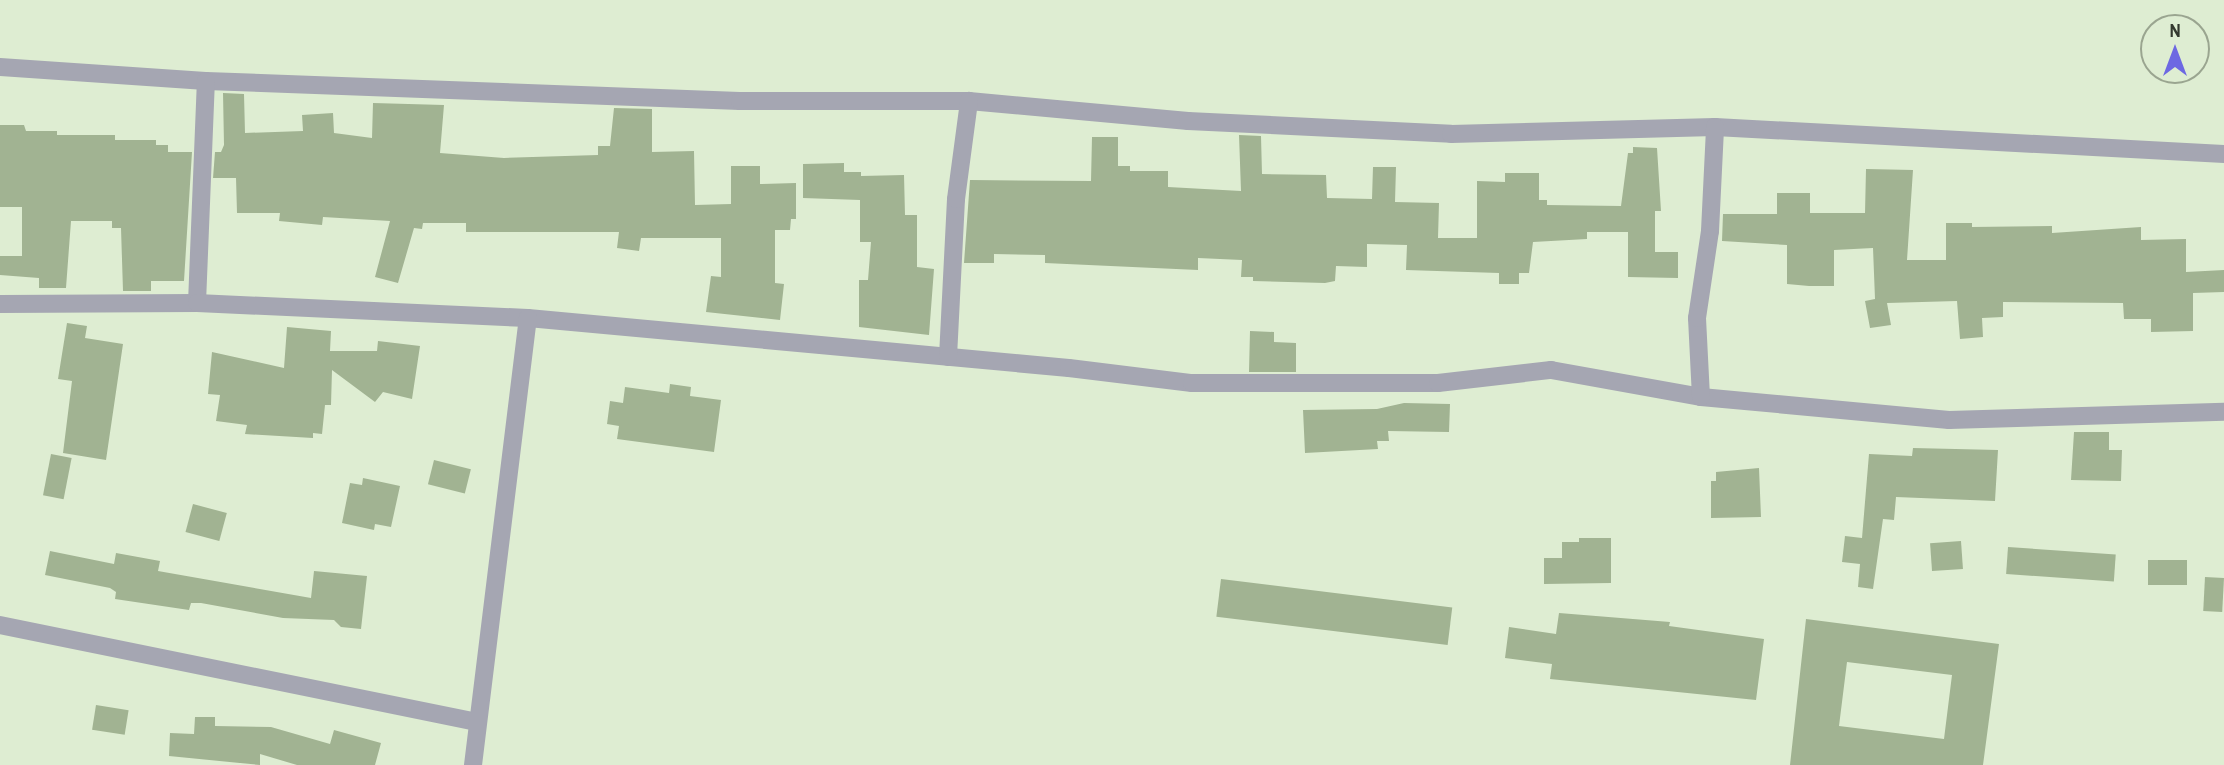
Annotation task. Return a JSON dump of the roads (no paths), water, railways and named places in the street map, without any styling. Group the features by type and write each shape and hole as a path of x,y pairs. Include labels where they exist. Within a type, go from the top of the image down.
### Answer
{"street":[{"path":"0,67 206,81 740,102 969,101 1188,121 1451,134 1715,127 2224,154"},
{"path":"197,303 206,81"},
{"path":"948,357 956,199 969,101"},
{"path":"1701,397 1698,318 1710,231 1715,127"},
{"path":"0,304 197,303 528,318 948,357 1192,383 1438,383 1551,370 1701,397 1949,420 2224,412"},
{"path":"473,765 476,722 528,318"},
{"path":"0,625 476,722"}]}
